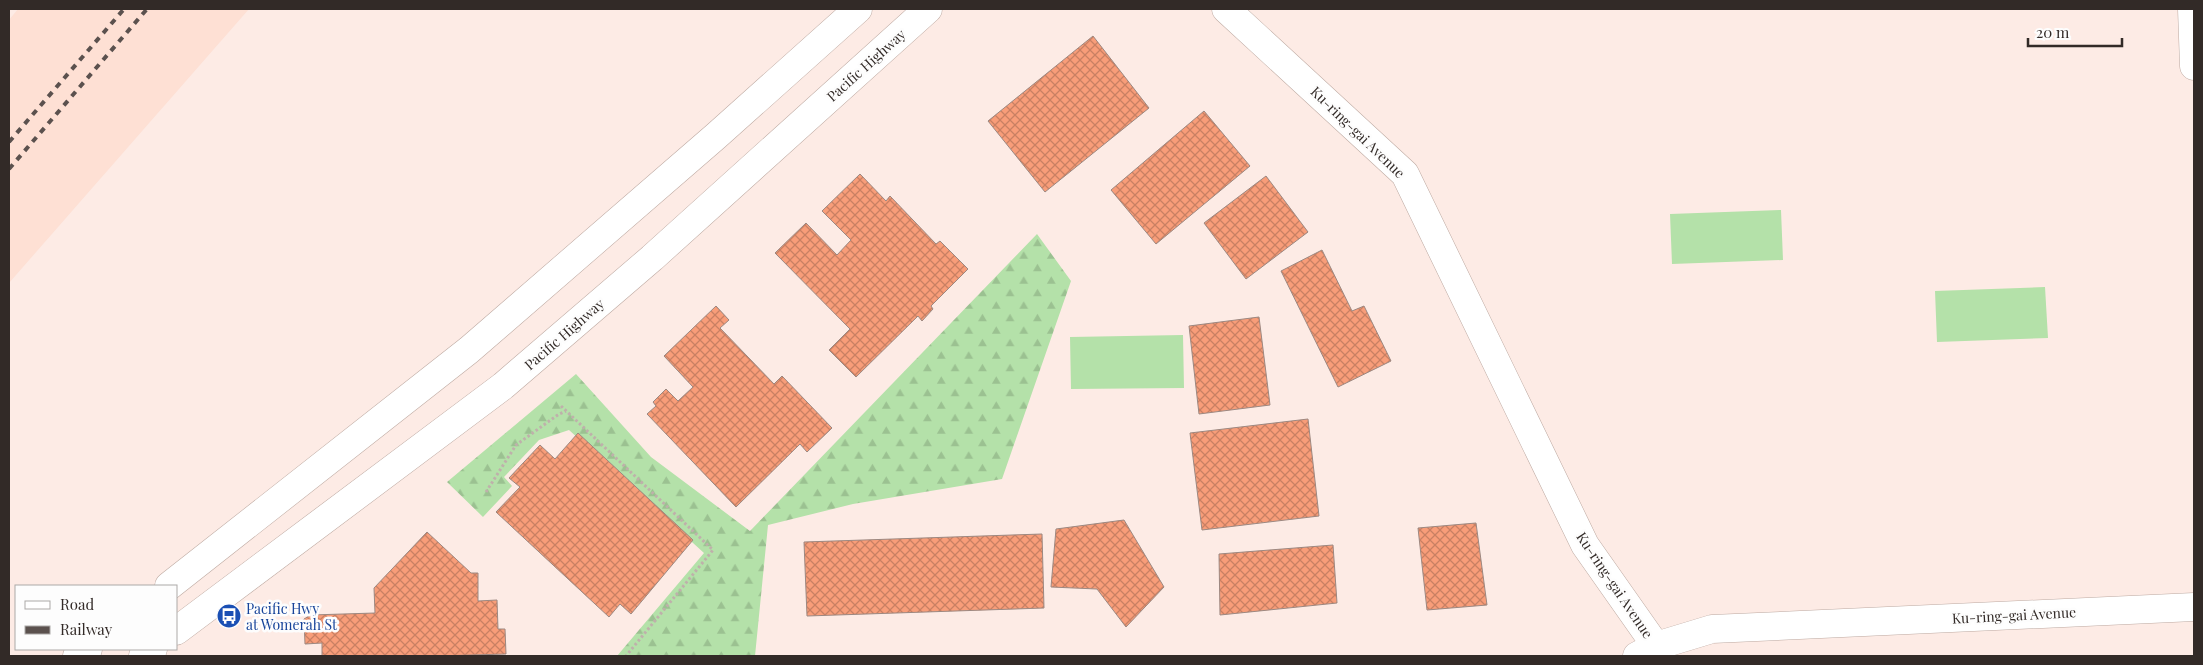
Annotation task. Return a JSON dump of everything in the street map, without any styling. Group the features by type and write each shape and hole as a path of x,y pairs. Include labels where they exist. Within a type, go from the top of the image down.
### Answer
{"main road":[{"path":"170,585 469,350 716,136 858,9"},
{"name":"Pacific Highway","path":"178,630 503,386 652,258 928,9"},
{"name":"Ku-ring-gai Avenue","path":"1226,9 1405,174 1585,545 1650,653 1712,629 2194,607"},
{"path":"2192,9 2194,66"}],"path":[{"path":"562,406 714,550 626,656"},
{"path":"486,492 516,445 566,411"}],"shaded area":[{"path":"18,9 249,9 9,283 9,20"}],"green space":[{"path":"1781,210 1783,260 1672,264 1670,214"},
{"path":"1037,234 1071,281 1002,479 853,504 768,525 755,656 617,656 704,553 569,430 539,440 504,477 512,486 483,517 447,482 576,374 651,457 750,531"},
{"path":"2045,287 2048,338 1937,342 1935,291"},
{"path":"1183,335 1184,388 1071,389 1070,337"}],"building":[{"path":"1093,36 1149,108 1045,192 988,121"},
{"path":"1204,111 1250,166 1156,244 1111,190"},
{"path":"860,174 886,201 890,196 936,244 940,241 968,269 931,306 933,309 922,321 918,316 856,377 829,350 850,329 775,253 806,223 837,255 851,240 822,211"},
{"path":"1266,176 1308,232 1246,279 1204,223"},
{"path":"1322,250 1352,311 1364,306 1391,361 1338,387 1281,271"},
{"path":"716,306 729,320 720,328 774,384 782,376 832,428 807,452 800,444 736,507 647,414 656,406 653,402 666,389 678,401 693,387 664,356"},
{"path":"1259,317 1270,405 1199,414 1189,326"},
{"path":"1308,419 1319,516 1202,530 1190,433"},
{"path":"578,433 693,540 631,614 620,604 609,617 496,512 520,487 509,478 540,445 555,459"},
{"path":"1124,520 1164,587 1126,627 1097,589 1051,587 1056,529"},
{"path":"1476,523 1487,605 1427,610 1418,528"},
{"path":"427,532 471,573 478,573 478,601 497,600 498,629 505,629 506,654 322,656 322,643 305,644 304,619 311,615 375,613 374,588"},
{"path":"1042,534 1044,608 807,616 804,542"},
{"path":"1333,545 1337,603 1220,615 1219,554"}],"railway":[{"path":"9,142 124,9"},
{"path":"9,169 147,9"}],"place":[{"name":"Pacific Hwy at Womerah St","path":"229,616"}]}
